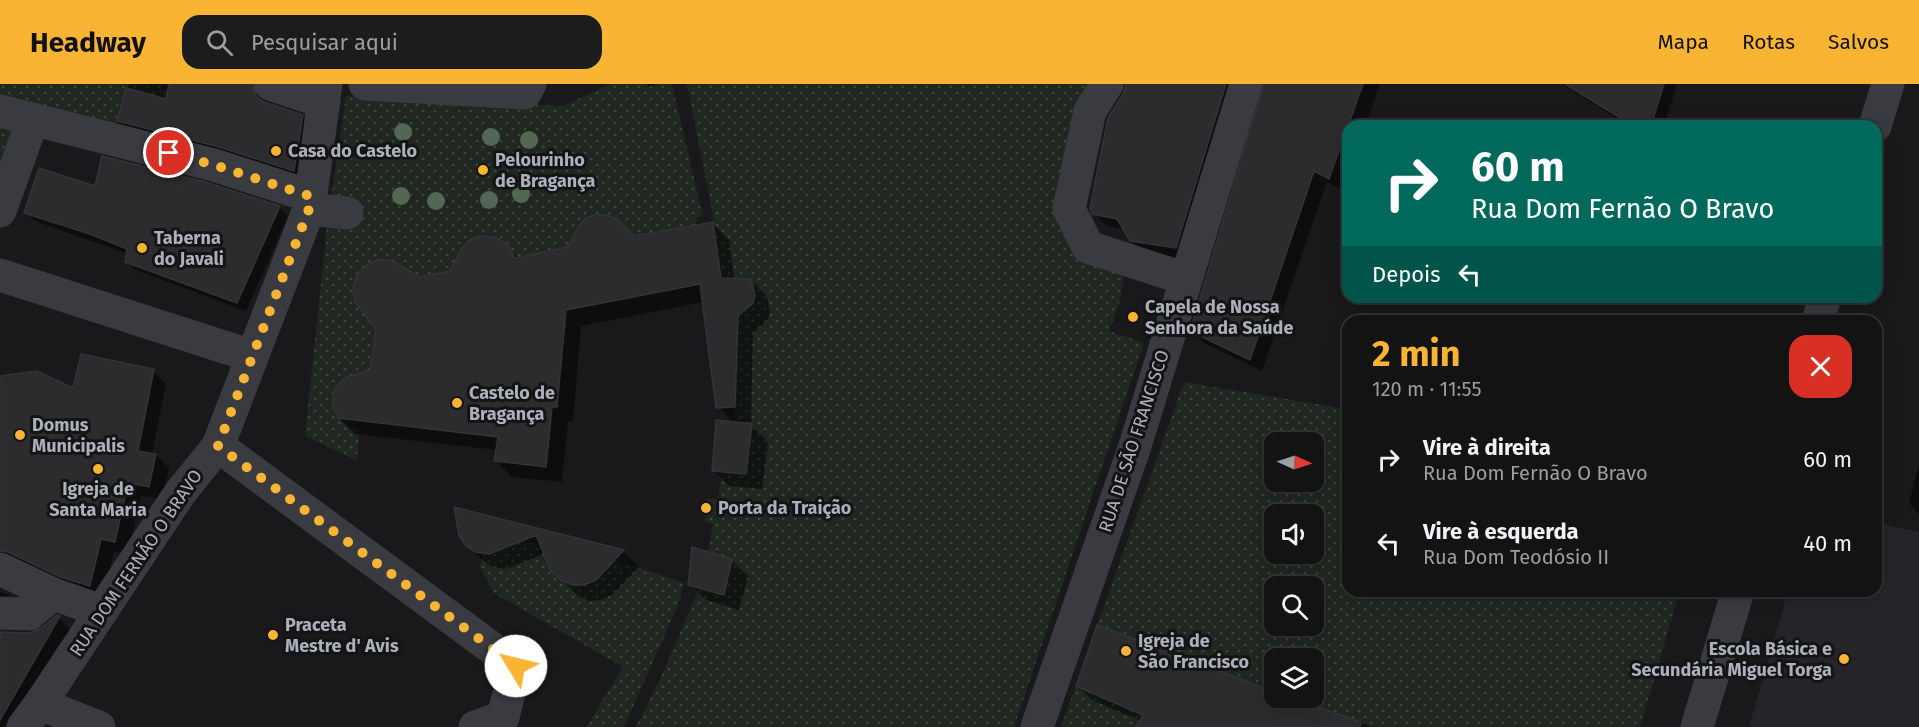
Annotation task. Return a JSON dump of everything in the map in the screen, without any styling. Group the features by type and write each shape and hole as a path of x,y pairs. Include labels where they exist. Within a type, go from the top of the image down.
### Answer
{"street":[{"path":"270,84 325,93"},
{"path":"365,84 525,93 531,84"},
{"path":"1107,84 1090,111 1069,209 1088,247 1186,279"},
{"name":"RUA DE SÃO FRANCISCO","path":"1037,727 1135,446 1246,84"},
{"path":"1877,120 1888,84"},
{"name":"RUA DOM FERNÃO O BRAVO","path":"32,715 180,493 218,446 310,202 325,93"},
{"path":"0,111 214,165 310,202 347,213"},
{"path":"0,211 33,119"},
{"path":"0,275 252,356"},
{"path":"218,446 516,666 503,717 475,727"},
{"path":"0,569 53,594 102,611"},
{"path":"0,613 29,614 53,594"},
{"path":"1697,727 1736,597"},
{"path":"32,715 99,727"}],"shaded area":[{"path":"0,84 186,84 182,103 126,88 114,130 0,98"},
{"path":"611,84 672,84 703,216 697,217 696,225 629,237 623,226 615,219 606,215 596,215 581,224 575,234 573,246 515,258 508,245 482,237 473,238 461,249 456,270 412,279 380,259 370,263 358,275 354,289 355,302 359,309 365,315 377,320 369,375 355,375 344,380 337,387 333,396 338,416 346,424 359,430 357,461 305,436 327,226 346,96 563,106"},
{"path":"687,84 1092,84 1053,209 1125,269 1120,300 1109,331 1144,343 1014,727 636,727 660,679 699,589 724,594 732,559 708,552 713,524 705,522 707,499 718,499 722,471 746,474 752,425 735,422 738,311 752,303 754,288 742,279 721,278 713,216"},
{"path":"0,123 17,127 0,174"},
{"path":"1184,382 1342,408 1342,597 1678,597 1640,727 1061,727"},
{"name":"Escola Básica e Secundária Miguel Torga","path":"1882,524 1919,532 1919,727 1749,727 1786,597 1882,597"},
{"path":"511,538 547,547 553,570 557,576 574,585 584,585 610,558 684,583 678,605 624,727 586,727 623,667 494,593 480,567 483,553"}],"building":[{"path":"169,84 252,84 256,96 264,102 303,115 294,171 219,147 117,121 126,88 166,99"},
{"path":"1126,84 1226,84 1176,248 1130,241 1117,219 1092,214 1090,208 1108,118 1123,94"},
{"path":"1264,84 1363,84 1350,120 1342,120 1342,143 1329,179 1314,171 1250,360 1190,331"},
{"path":"1565,84 1664,84 1653,120 1623,120"},
{"path":"102,156 209,183 280,206 237,303 125,262 127,249 90,234 24,213 39,168 95,186"},
{"name":"Castelo de Bragança","path":"607,215 617,219 634,236 713,222 721,278 751,279 755,295 753,303 738,316 735,407 716,408 700,284 566,310 557,407 552,407 546,467 494,461 498,437 338,418 333,406 333,394 338,384 347,377 370,370 376,330 355,302 353,287 358,273 368,264 380,259 393,261 420,277 450,271 462,248 470,240 480,236 495,237 508,245 515,258 568,247 586,218"},
{"name":"Igreja de Santa Maria","path":"81,354 154,369 138,451 156,454 149,487 128,483 115,542 101,539 90,586 60,577 8,552 0,551 0,376 37,371 73,388"},
{"path":"716,420 752,424 746,474 712,471"},
{"path":"454,507 624,550 596,580 584,585 572,585 561,580 551,571 536,535 489,554 476,552 466,546 459,536"},
{"path":"692,547 732,559 724,595 688,585"},
{"path":"57,615 60,616 0,720 0,632 29,633 41,628"},
{"name":"Igreja de São Francisco","path":"1097,625 1264,688 1264,708 1320,708 1361,722 1360,727 1136,727 1143,715 1076,686"}],"place":[{"name":"Casa do Castelo","path":"276,151"},
{"name":"Pelourinho de Bragança","path":"483,170"},
{"name":"Taberna do Javali","path":"142,248"},
{"name":"Capela de Nossa Senhora da Saúde","path":"1133,317"},
{"name":"Castelo de Bragança","path":"457,403"},
{"name":"Domus Municipalis","path":"20,435"},
{"name":"Igreja de Santa Maria","path":"98,469"},
{"name":"Porta da Traição","path":"706,508"},
{"name":"Praceta Mestre d' Avis","path":"273,635"},
{"name":"Igreja de São Francisco","path":"1126,651"},
{"name":"Escola Básica e Secundária Miguel Torga","path":"1844,659"}],"route":[{"path":"169,153 310,196 309,209 218,446 516,666"}]}
